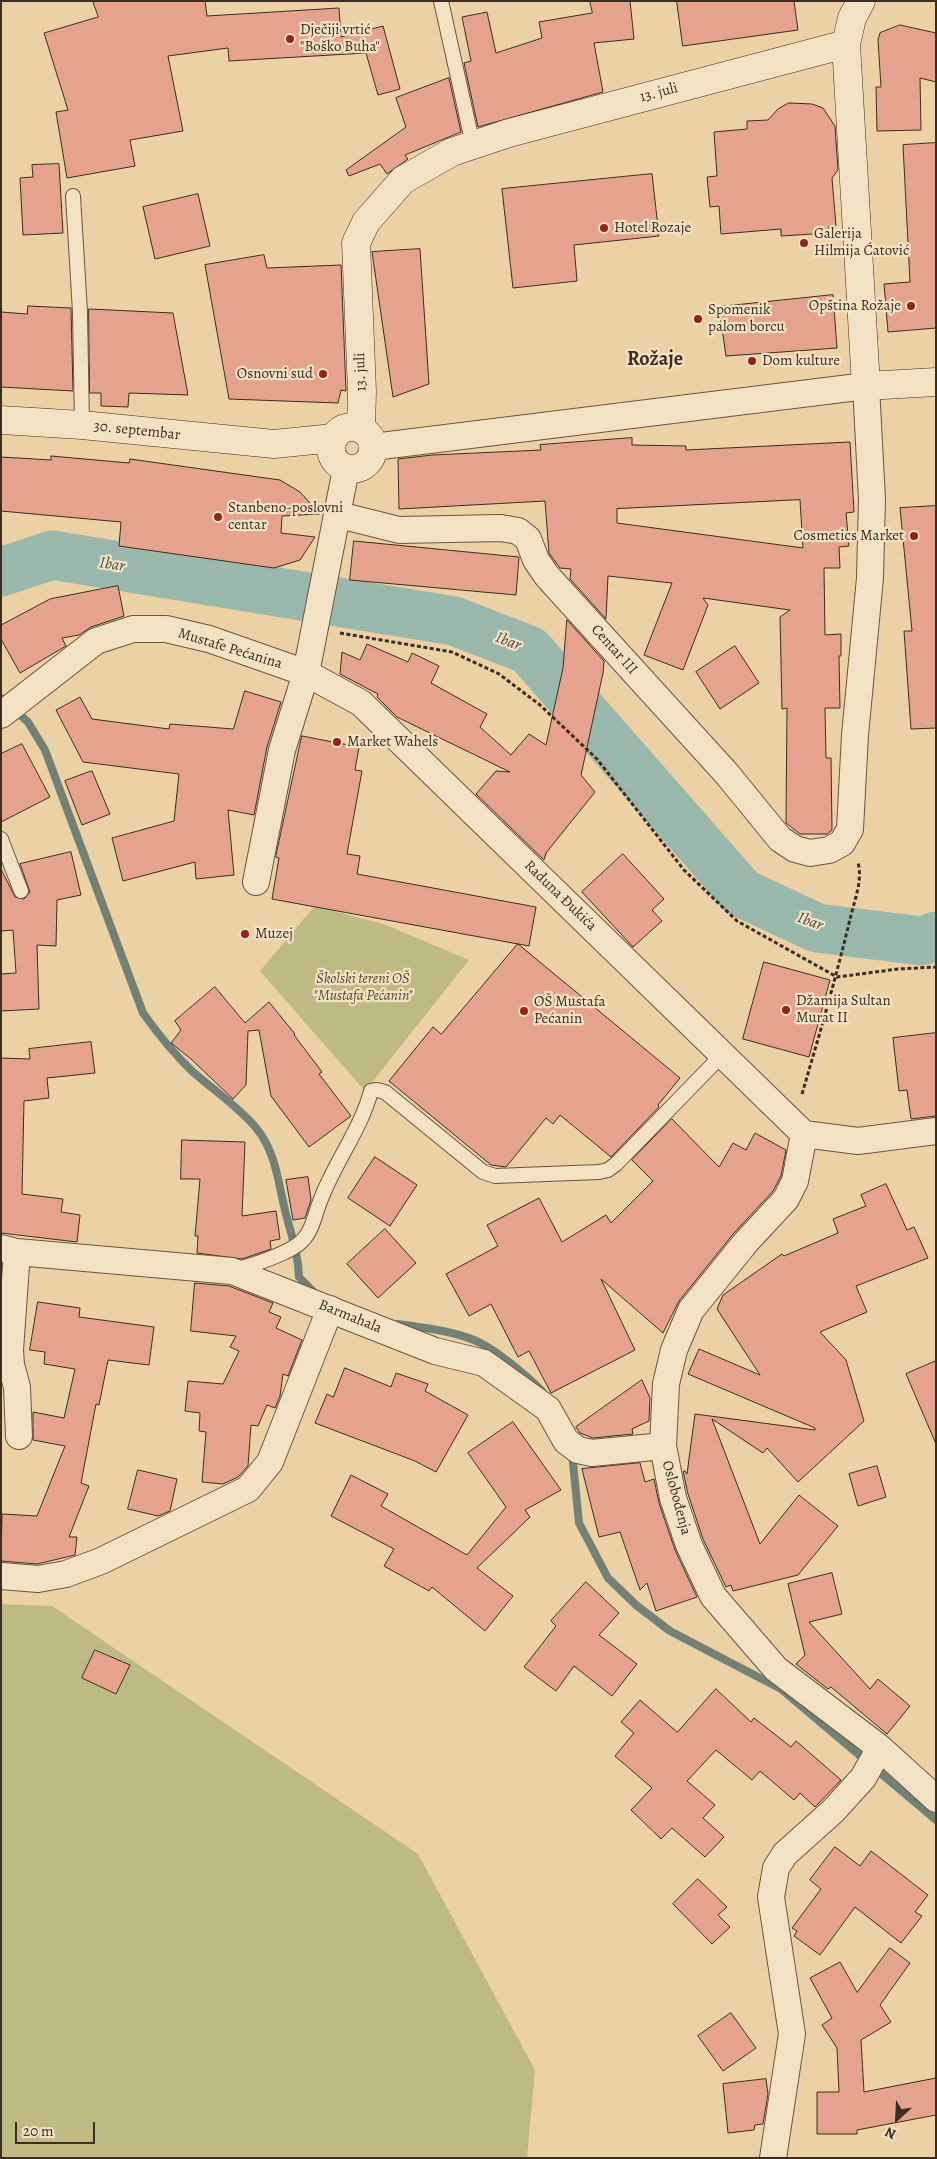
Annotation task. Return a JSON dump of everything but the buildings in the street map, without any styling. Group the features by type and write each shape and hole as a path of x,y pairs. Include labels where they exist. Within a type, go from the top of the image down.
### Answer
{"street":[{"path":"862,1 852,18 846,44 866,386"},
{"name":"13. juli","path":"367,438 362,392 356,243 366,222 403,180 452,152 508,133 846,44"},
{"path":"256,882 282,750 308,663 339,515 341,431 350,427 367,438 866,386 936,382"},
{"name":"Centar III","path":"339,515 399,530 501,528 518,531 528,539 536,560 546,576 727,774 780,838 795,849 810,853 829,850 842,843 850,829 855,735 870,578 872,499 866,386"},
{"name":"30. septembar","path":"1,420 82,425 274,444 340,457"},
{"path":"340,457 360,468 370,460 367,438"},
{"name":"Mustafe Pećanina","path":"9,710 96,641 133,629 166,629 308,663"},
{"name":"Raduna Ðukića","path":"308,663 361,702 798,1128"},
{"path":"798,1128 858,1141 936,1131"},
{"name":"Oslobođenja","path":"798,1128 795,1181 786,1199 746,1242 691,1310 674,1350 666,1384 663,1446 673,1498 689,1545 713,1596 776,1669 936,1799"},
{"path":"9,1250 10,1350 11,1365 17,1386 19,1436"},
{"name":"Barmahala","path":"9,1250 232,1271 435,1351 484,1363 548,1409 572,1446 592,1453 663,1446"},
{"path":"1,1576 38,1579 66,1574 101,1561 248,1488 270,1462 330,1309"},
{"path":"773,2158 792,2034 771,1897 776,1868 784,1854 833,1811 863,1778 878,1752"}],"lane":[{"path":"441,1 473,145"},
{"path":"73,196 80,312 82,425"},
{"path":"1,839 21,890"},
{"path":"232,1271 267,1260 301,1242 309,1232 340,1155 366,1109 371,1091 385,1092 483,1172 495,1176 599,1172 608,1170 616,1164 723,1054"}],"path":[{"path":"332,631 452,652 499,674 540,705 597,759 684,870 737,921 837,977 898,969 936,967"},
{"path":"798,1128 837,977 856,894"}],"green space":[{"name":"Školski tereni OŠ \"Mustafa Pećanin\"","path":"315,906 386,925 469,960 365,1091 260,971"},
{"path":"1,1604 52,1606 418,1854 535,2070 527,2158 1,2158"}],"waterway":[{"name":"Ibar","path":"1,572 52,555 454,621 529,650 742,893 817,928 922,941 936,936"},
{"path":"1,698 28,722 45,750 143,1013 185,1064 242,1113 263,1138 276,1168 296,1251 299,1277 314,1292"},
{"path":"398,1324 446,1332 474,1340 500,1355 542,1391"},
{"path":"572,1453 579,1523 608,1578 636,1605 670,1631 781,1689 936,1820"}],"place":[{"name":"Dječiji vrtić \"Boško Buha\"","path":"290,39"},
{"name":"Hotel Rozaje","path":"604,228"},
{"name":"Galerija Hilmija Ćatović","path":"804,243"},
{"name":"Opština Rožaje","path":"911,306"},
{"name":"Spomenik palom borcu","path":"698,319"},
{"name":"Dom kulture","path":"752,361"},
{"name":"Osnovni sud","path":"323,374"},
{"name":"Stanbeno-poslovni centar","path":"218,517"},
{"name":"Cosmetics Market","path":"914,536"},
{"name":"Market Wahels","path":"337,742"},
{"name":"Muzej","path":"245,934"},
{"name":"Džamija Sultan Murat II","path":"786,1010"},
{"name":"OŠ Mustafa Pećanin","path":"524,1011"}],"district":[{"name":"Rožaje","path":"655,360"}]}
